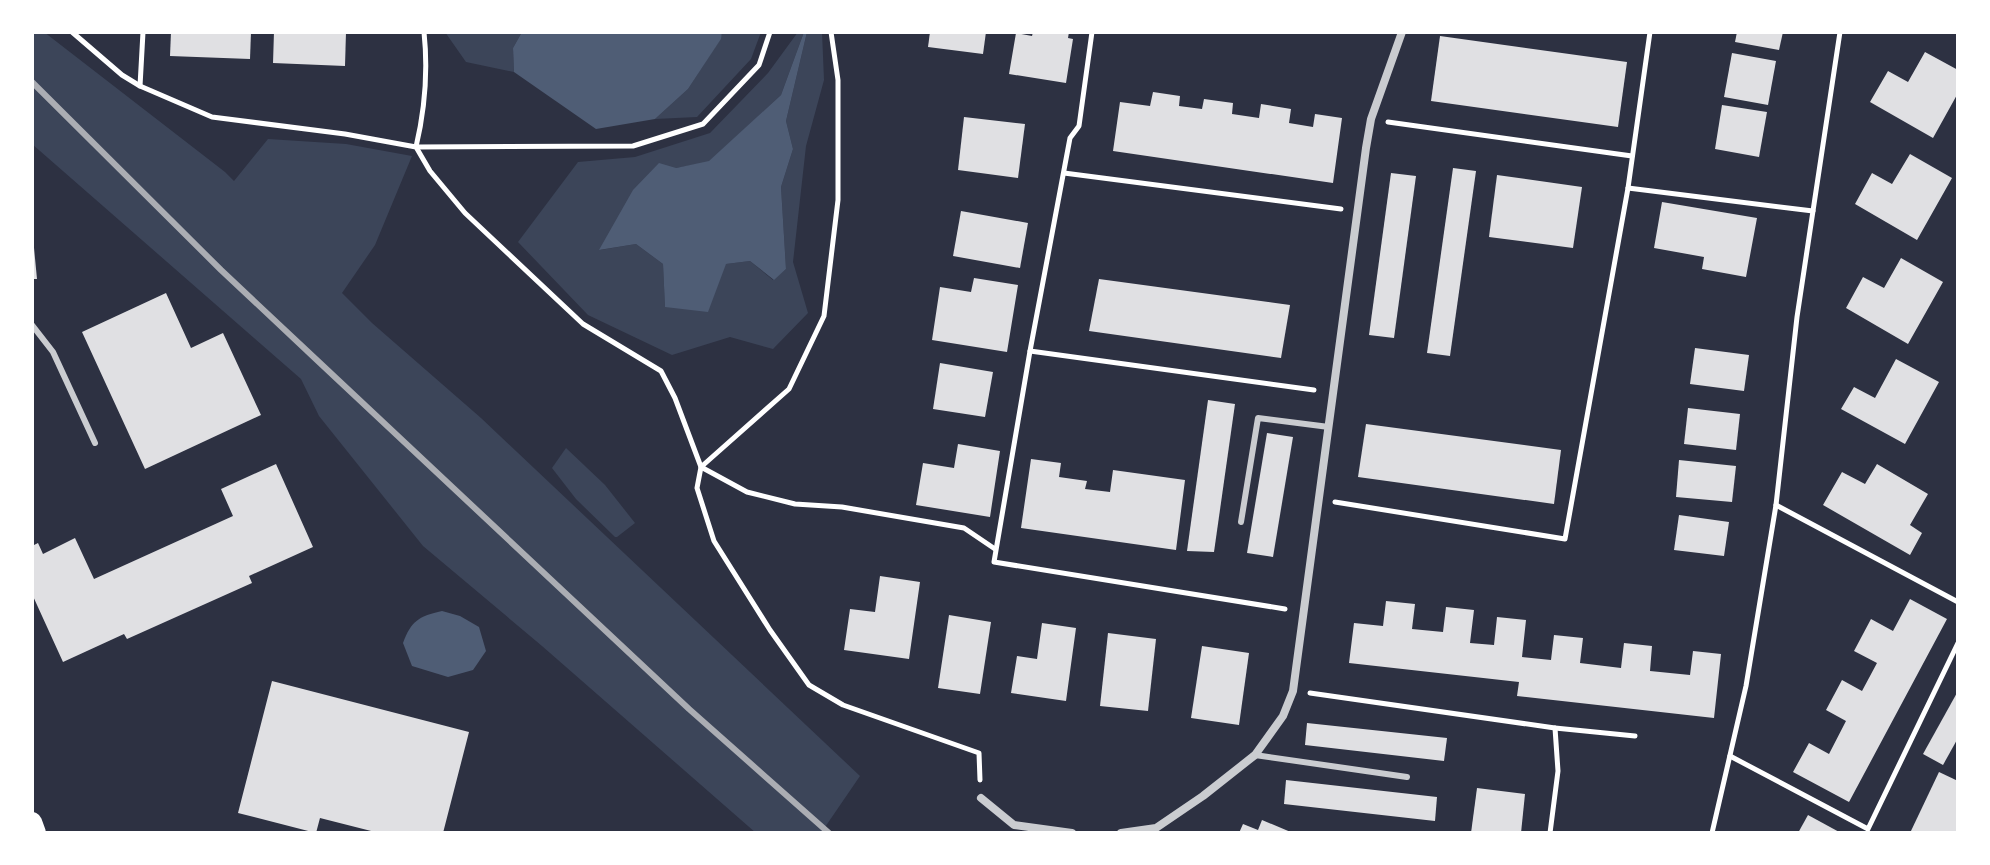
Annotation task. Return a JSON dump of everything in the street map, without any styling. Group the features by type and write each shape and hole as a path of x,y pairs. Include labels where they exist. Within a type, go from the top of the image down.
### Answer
{"main road":[{"path":"32,822 36,833"}],"street":[{"path":"1121,833 1156,828 1255,755 1283,716 1293,691 1371,119 1402,32"},
{"path":"981,798 1014,825 1072,833"}],"lane":[{"path":"32,325 53,352 95,443"},
{"path":"1241,522 1258,418 1329,427"},
{"path":"1255,755 1407,777"}],"path":[{"path":"72,32 122,75 140,86 212,117 345,134 416,147 633,146 703,124 759,65 770,32"},
{"path":"140,86 143,32"},
{"path":"424,32 427,60 416,147 430,171 465,213 583,324 661,371 675,398 701,467 697,488 714,541 809,685 843,705 979,753 981,798"},
{"path":"701,467 789,389 824,316 838,200 838,80 831,32"},
{"path":"1092,32 1079,126 1070,138 994,562 1303,612"},
{"path":"1320,500 1565,539 1628,188 1650,32"},
{"path":"1712,833 1746,686 1776,505 1797,317 1840,32"},
{"path":"1371,119 1632,156"},
{"path":"1064,173 1359,211"},
{"path":"1628,188 1813,211"},
{"path":"1030,351 1334,392"},
{"path":"701,467 747,492 795,504 842,507 964,528 996,550"},
{"path":"1776,505 1958,602"},
{"path":"1730,756 1868,831 1958,643"},
{"path":"1293,691 1555,728 1635,736"},
{"path":"1550,833 1558,771 1555,728"}],"shaded area":[{"path":"32,32 44,32 234,181 268,139 346,144 412,156 375,245 342,293 481,418 860,776 821,833 756,833 423,546 319,416 301,379 32,144"},
{"path":"445,32 522,32 513,48 514,72 466,62"},
{"path":"522,32 722,32 721,39 688,89 655,119 596,129 514,72 513,48"},
{"path":"722,32 761,32 751,59 697,117 655,119 688,89"},
{"path":"798,32 804,32 781,95 709,162 676,168 600,250 636,244 663,264 665,307 726,264 750,261 773,280 786,269 781,187 793,149 786,121 807,32 822,32 824,80 806,146 793,262 808,313 773,349 730,337 672,355 588,315 518,242 578,162 635,157 710,133 768,73"},
{"path":"804,32 807,32 786,121 793,149 781,187 786,269 774,280 750,261 726,264 708,312 665,307 663,264 636,244 599,250 633,190 659,163 676,168 709,161 781,95"},
{"path":"566,448 605,485 635,523 617,537 576,499 552,468"},
{"path":"442,611 460,616 479,627 486,651 473,670 448,677 412,666 403,643 409,629 427,615"}],"building":[{"path":"171,32 251,32 250,59 170,56"},
{"path":"274,32 346,32 345,66 273,63"},
{"path":"930,32 986,32 983,54 928,47"},
{"path":"1033,32 1069,32 1068,38 1073,39 1066,83 1009,74 1016,33 1032,36"},
{"path":"1737,32 1783,32 1779,50 1735,42"},
{"path":"1440,36 1627,62 1618,127 1431,101"},
{"path":"1925,52 1958,70 1958,93 1933,138 1870,102 1888,71 1908,82"},
{"path":"1732,53 1776,61 1768,105 1724,97"},
{"path":"1153,92 1180,96 1179,106 1202,109 1204,99 1233,103 1232,114 1259,118 1261,104 1291,109 1289,123 1313,127 1315,114 1342,118 1333,183 1113,151 1120,102 1150,106"},
{"path":"1722,105 1767,112 1759,157 1715,149"},
{"path":"964,117 1025,124 1018,178 958,170"},
{"path":"1910,154 1952,178 1917,240 1855,204 1872,173 1892,184"},
{"path":"1453,168 1476,171 1450,356 1427,353"},
{"path":"1391,173 1416,176 1394,338 1369,335"},
{"path":"1497,175 1582,187 1573,248 1489,237"},
{"path":"1662,202 1757,218 1746,277 1702,269 1704,257 1654,248"},
{"path":"961,211 1028,223 1020,268 953,256"},
{"path":"34,248 37,279 32,279"},
{"path":"1901,258 1943,282 1908,344 1846,308 1863,277 1884,288"},
{"path":"974,278 1018,285 1007,352 932,340 940,287 971,292"},
{"path":"1099,279 1290,305 1281,358 1089,331"},
{"path":"166,293 191,348 223,333 261,415 145,469 82,332"},
{"path":"1695,348 1749,355 1744,391 1690,384"},
{"path":"1896,359 1939,382 1905,444 1841,409 1854,387 1875,398"},
{"path":"940,363 993,372 985,417 933,409"},
{"path":"1208,400 1235,404 1214,552 1187,551"},
{"path":"1688,408 1740,414 1736,450 1684,444"},
{"path":"1366,424 1561,450 1554,504 1358,477"},
{"path":"1267,433 1293,437 1273,557 1247,553"},
{"path":"958,444 1000,451 990,517 916,505 923,463 954,468"},
{"path":"1031,459 1061,463 1059,477 1087,481 1085,489 1110,492 1113,470 1185,480 1176,550 1021,528"},
{"path":"1679,460 1736,466 1732,502 1676,497"},
{"path":"276,464 313,547 249,576 252,583 127,639 124,634 63,662 32,594 32,546 38,543 43,554 75,538 94,579 233,516 221,489"},
{"path":"1877,464 1928,494 1910,525 1922,533 1910,555 1823,505 1842,472 1865,484"},
{"path":"1679,515 1729,522 1724,556 1674,550"},
{"path":"880,576 920,582 909,659 844,650 850,609 875,612"},
{"path":"1910,599 1947,619 1849,802 1793,772 1809,743 1829,754 1846,721 1826,710 1842,680 1862,691 1877,663 1854,651 1871,619 1893,631"},
{"path":"1386,601 1415,604 1412,629 1443,632 1446,607 1474,610 1470,643 1494,645 1497,617 1526,620 1522,657 1551,660 1554,635 1583,638 1580,663 1621,668 1624,643 1652,646 1650,671 1690,675 1693,651 1721,654 1714,718 1517,696 1519,682 1349,663 1354,623 1383,626"},
{"path":"949,615 991,622 980,694 938,688"},
{"path":"1042,623 1076,628 1066,701 1011,693 1017,656 1037,659"},
{"path":"1108,633 1156,639 1148,711 1100,706"},
{"path":"1202,646 1249,653 1239,725 1191,718"},
{"path":"272,681 469,732 443,833 379,833 320,818 316,833 238,813"},
{"path":"1958,691 1958,738 1943,765 1923,754"},
{"path":"1307,723 1447,738 1444,761 1305,745"},
{"path":"1939,772 1958,781 1958,833 1910,833"},
{"path":"1286,780 1437,797 1435,821 1284,804"},
{"path":"1477,788 1525,794 1521,833 1471,833"},
{"path":"1808,815 1841,833 1798,833"},
{"path":"1262,820 1293,833 1239,833 1243,824 1258,830"}],"railway":[{"path":"32,82 221,270 689,709 829,833"}]}
